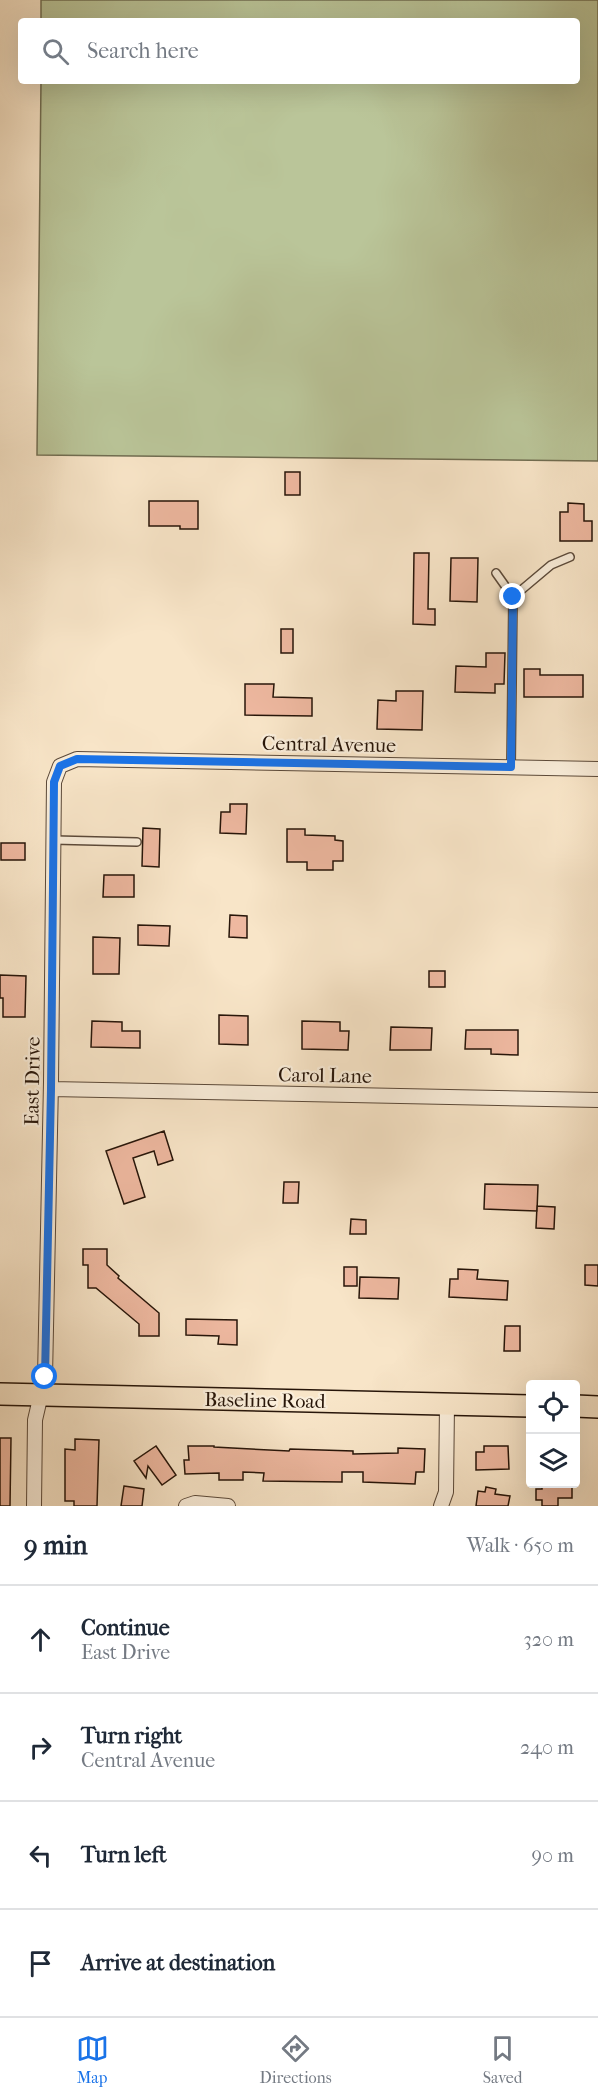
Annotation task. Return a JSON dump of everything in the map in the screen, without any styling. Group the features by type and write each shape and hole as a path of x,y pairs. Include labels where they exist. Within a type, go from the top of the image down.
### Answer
{"main road":[{"name":"Baseline Road","path":"0,1394 526,1406"},
{"path":"580,1406 598,1407"}],"street":[{"name":"Central Avenue","path":"60,766 77,759 598,769"},
{"name":"East Drive","path":"34,1506 35,1420 45,1377 54,782 60,766"},
{"name":"Carol Lane","path":"51,1089 598,1100"},
{"path":"441,1506 446,1492 447,1404"},
{"path":"186,1506 195,1503 228,1506"}],"lane":[{"path":"513,597 551,565 570,557"},
{"path":"496,573 513,597 511,767"},
{"path":"54,840 137,842"}],"green space":[{"path":"41,0 598,0 598,461 37,455 41,84 580,84 580,18 41,18"}],"building":[{"path":"285,472 300,472 300,495 285,495"},
{"path":"149,501 198,501 198,529 180,529 180,526 149,526"},
{"path":"568,503 584,504 584,521 592,521 592,541 560,541 560,512 568,512"},
{"path":"414,553 429,553 428,609 435,609 435,625 413,624"},
{"path":"451,558 478,558 477,602 450,601"},
{"path":"281,629 293,629 293,653 281,653"},
{"path":"486,653 505,653 504,684 495,684 495,693 455,692 456,666 486,667"},
{"path":"524,669 540,669 540,675 583,675 583,697 524,697"},
{"path":"245,684 274,684 273,697 312,698 312,716 245,715"},
{"path":"396,691 423,691 422,730 377,729 378,700 396,701"},
{"path":"230,804 247,804 246,834 220,833 221,812 230,812"},
{"path":"143,828 160,829 159,867 142,866"},
{"path":"287,829 305,829 305,835 335,836 335,840 343,841 343,861 333,861 333,870 307,870 307,862 287,862"},
{"path":"1,843 25,843 25,860 1,860"},
{"path":"104,875 134,875 134,897 103,897"},
{"path":"230,915 247,916 247,938 229,937"},
{"path":"138,925 170,926 169,946 138,945"},
{"path":"93,937 120,938 119,974 93,974"},
{"path":"429,971 445,971 445,987 429,987"},
{"path":"0,975 26,976 25,1017 3,1017"},
{"path":"219,1015 248,1016 248,1045 219,1044"},
{"path":"92,1021 122,1022 122,1031 140,1031 140,1048 91,1047"},
{"path":"302,1021 340,1022 340,1031 349,1031 348,1050 302,1049"},
{"path":"391,1027 432,1028 431,1050 390,1050"},
{"path":"466,1030 518,1030 518,1055 491,1054 491,1049 465,1049"},
{"path":"164,1131 173,1160 158,1165 154,1151 133,1158 145,1197 124,1204 106,1151"},
{"path":"284,1182 299,1182 298,1203 283,1203"},
{"path":"485,1184 538,1185 537,1211 484,1209"},
{"path":"537,1206 555,1207 554,1229 536,1228"},
{"path":"351,1219 366,1220 366,1234 350,1234"},
{"path":"83,1249 107,1249 107,1265 119,1276 118,1278 159,1313 159,1336 139,1336 139,1324 96,1288 88,1288 88,1265 83,1265"},
{"path":"585,1265 598,1265 598,1286 585,1285"},
{"path":"344,1267 357,1267 357,1286 344,1286"},
{"path":"458,1269 478,1270 477,1279 508,1281 507,1300 449,1297 450,1279 458,1279"},
{"path":"360,1277 399,1278 398,1299 359,1298"},
{"path":"186,1319 237,1320 237,1345 218,1344 219,1336 186,1335"},
{"path":"505,1326 520,1326 520,1351 504,1351"},
{"path":"0,1438 11,1438 10,1506 0,1506"},
{"path":"75,1439 99,1440 97,1506 74,1506 74,1501 65,1501 65,1449 75,1450"},
{"path":"156,1446 176,1475 162,1485 148,1466 146,1478 134,1461"},
{"path":"188,1446 289,1451 290,1449 353,1451 353,1454 398,1453 398,1448 425,1449 424,1472 416,1472 415,1484 363,1482 363,1472 342,1472 342,1482 263,1481 264,1473 243,1472 243,1480 219,1480 219,1473 185,1474 184,1460 189,1460"},
{"path":"484,1446 508,1446 509,1469 476,1470 476,1452 484,1452"},
{"path":"124,1486 144,1489 142,1506 121,1506"},
{"path":"486,1487 496,1489 495,1494 510,1496 508,1506 476,1506 478,1491 485,1492"},
{"path":"572,1488 572,1498 558,1498 558,1506 542,1506 542,1500 536,1500 536,1489"}],"route":[{"path":"45,1377 54,782 60,766 77,759 511,767 513,597"}]}
